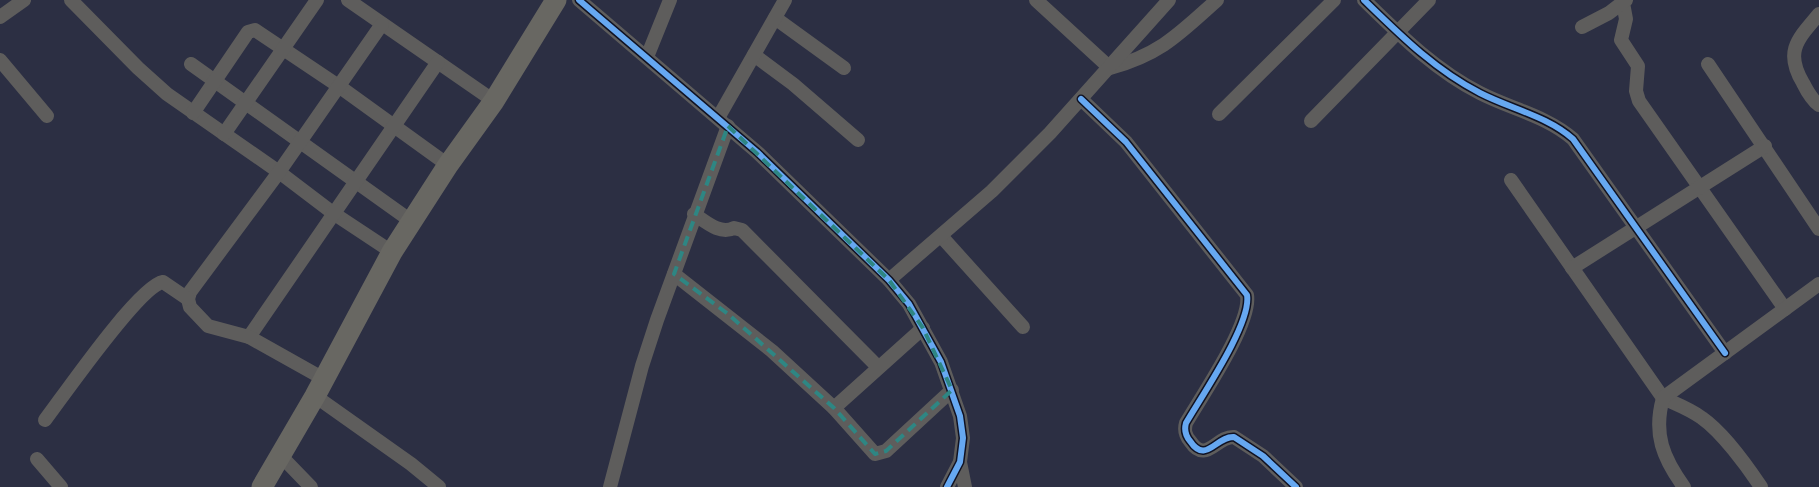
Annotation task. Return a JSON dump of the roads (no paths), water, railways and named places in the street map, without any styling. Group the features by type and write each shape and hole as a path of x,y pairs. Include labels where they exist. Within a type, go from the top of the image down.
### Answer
{"main road":[{"path":"262,487 320,387 410,221 494,101 556,0"}],"street":[{"path":"0,17 24,0"},
{"path":"71,0 138,68 193,113 279,172 333,213 392,252"},
{"path":"224,134 317,0"},
{"path":"348,0 494,101"},
{"path":"578,0 723,122 889,280 909,304 941,362 960,416 963,438 960,462 965,487"},
{"path":"647,57 670,0"},
{"path":"610,487 642,366 723,122 754,55 785,0"},
{"path":"1036,0 1110,68"},
{"path":"889,280 992,190 1110,68 1169,0"},
{"path":"1110,68 1155,52 1180,34 1216,0"},
{"path":"1220,114 1334,0"},
{"path":"1364,0 1397,32 1444,72 1479,92 1561,128 1573,138 1724,353"},
{"path":"1311,121 1429,0"},
{"path":"1582,27 1609,14 1624,1"},
{"path":"1624,1 1626,19 1621,40 1638,66 1636,91 1639,101 1785,309"},
{"path":"1819,14 1795,45 1793,58 1796,71 1810,95 1819,105"},
{"path":"775,18 844,68"},
{"path":"188,299 190,292 300,143 382,24"},
{"path":"193,113 214,80 252,30 261,32 448,165"},
{"path":"754,55 793,84 858,140"},
{"path":"0,60 47,116"},
{"path":"249,337 438,62"},
{"path":"191,64 410,221"},
{"path":"1708,64 1765,146 1819,229"},
{"path":"1081,99 1126,142 1247,295 1249,303 1243,319 1219,368 1186,423 1184,430 1187,437 1194,448 1200,450 1214,446 1229,436 1234,436 1263,456 1296,487"},
{"path":"1572,268 1765,146"},
{"path":"1511,180 1663,398 1687,408 1704,419 1723,439 1760,487"},
{"path":"694,214 720,230 727,231 734,228 742,230 878,367"},
{"path":"941,236 1023,327"},
{"path":"674,274 764,345 834,408 870,451 880,454 886,451 952,390"},
{"path":"45,420 107,338 151,288 163,282 188,299 194,314 208,326 249,337 320,387 439,487"},
{"path":"1684,487 1664,455 1659,435 1658,416 1663,398 1819,284"},
{"path":"834,408 923,328"},
{"path":"281,456 311,487"},
{"path":"37,458 60,487"},
{"path":"947,487 960,462"}]}
